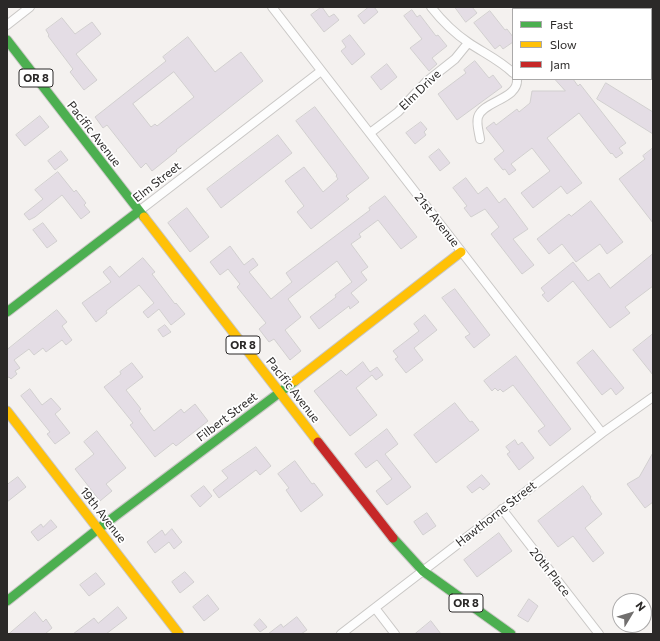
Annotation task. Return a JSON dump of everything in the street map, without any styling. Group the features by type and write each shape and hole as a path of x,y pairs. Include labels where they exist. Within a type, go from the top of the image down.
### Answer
{"main road":[{"name":"Pacific Avenue","path":"7,40 395,541 423,571 511,634"},
{"name":"Elm Street","path":"7,312 139,211"},
{"name":"Filbert Street","path":"7,601 98,529 280,392 461,252"},
{"name":"19th Avenue","path":"7,411 179,634"}],"street":[{"path":"7,24 30,7"},
{"name":"21st Avenue","path":"272,7 602,433"},
{"path":"431,7 446,25 468,43 490,56 512,72"},
{"name":"Elm Drive","path":"370,133 398,112 426,82 455,59 468,43"},
{"name":"Elm Street","path":"139,211 321,71"},
{"path":"480,139 478,122 480,113 484,109 510,94 515,88 518,80"},
{"name":"Hawthorne Street","path":"341,634 602,433 653,397"},
{"name":"20th Place","path":"502,509 598,634"},
{"path":"375,608 395,634"}],"building":[{"path":"322,7 329,17 334,14 339,20 324,32 311,15"},
{"path":"369,7 374,7 378,12 364,24 358,16"},
{"path":"455,7 472,7 477,13 466,22"},
{"path":"412,10 417,17 420,15 436,36 438,35 447,46 432,58 437,64 429,71 410,48 422,39 404,16"},
{"path":"490,11 505,30 507,29 512,36 512,43 503,49 500,45 495,49 474,23"},
{"path":"62,18 75,34 92,22 101,34 76,54 97,80 84,90 70,72 73,69 48,36 49,35 46,30"},
{"path":"350,35 365,54 352,65 341,51 346,47 342,41"},
{"path":"188,37 215,72 241,52 263,81 152,171 146,163 141,168 107,125 103,128 95,117 166,61 163,57","holes":["174,72 194,97 157,126 155,124 151,127 133,104"]},
{"path":"475,61 489,78 493,75 502,87 457,120 438,94 466,73 464,70"},
{"path":"387,64 397,77 381,90 371,77"},
{"path":"556,80 574,80 578,86 580,84 626,143 619,148 623,153 616,158 612,153 611,154 579,113 547,138 582,183 567,194 561,186 533,208 521,193 550,171 532,148 511,164 516,170 509,175 494,159 504,151 486,128 494,122 496,125 517,109 519,112 530,103 532,91 565,91"},
{"path":"606,83 653,112 653,134 597,99"},
{"path":"315,107 369,178 346,196 349,199 311,229 297,212 304,206 285,181 304,167 323,192 338,179 336,176 337,175 296,121"},
{"path":"40,116 49,127 25,146 16,135"},
{"path":"421,122 427,129 424,132 426,135 415,144 406,133"},
{"path":"278,135 292,153 221,208 207,189"},
{"path":"653,148 653,223 619,179 645,159 643,156"},
{"path":"439,149 450,163 440,171 429,157"},
{"path":"61,151 68,160 55,170 48,161"},
{"path":"58,172 74,192 76,190 86,203 84,205 90,212 81,219 62,195 35,217 29,220 24,214 43,199 35,190"},
{"path":"466,178 478,194 487,187 499,203 505,198 528,229 513,239 534,265 522,274 491,234 499,227 485,209 471,217 464,208 467,206 453,188"},
{"path":"385,196 417,237 401,249 378,220 359,234 361,237 351,244 368,267 361,272 367,280 351,293 359,302 350,309 349,306 319,329 310,317 336,297 335,295 352,282 337,261 288,299 301,317 285,330 301,351 290,360 274,339 269,342 259,329 266,323 237,287 240,284 228,269 220,275 210,262 230,246 244,265 253,258 258,265 249,272 271,299 292,282 286,273 370,210 369,208"},
{"path":"591,201 623,242 607,254 600,244 576,262 562,244 549,254 537,239 569,214 571,216"},
{"path":"187,208 209,237 190,252 168,223"},
{"path":"43,223 57,241 47,248 33,230"},
{"path":"653,254 653,286 625,307 630,313 610,328 573,281 548,302 542,295 545,293 541,288 573,262 588,281 599,273 610,288"},
{"path":"143,258 155,272 152,274 175,304 176,303 185,314 171,325 159,309 148,318 143,312 154,303 139,285 106,311 107,313 96,322 82,303 111,282 103,272 110,266 119,277"},
{"path":"455,289 490,335 474,348 465,337 470,334 442,298"},
{"path":"57,310 67,322 62,326 72,340 66,345 62,340 46,352 43,348 34,355 29,349 14,360 20,368 15,371 17,374 11,379 9,377 7,378 7,350"},
{"path":"425,315 437,330 414,348 423,360 406,373 395,359 398,357 393,351 419,331 414,324"},
{"path":"165,325 171,332 163,337 158,330"},
{"path":"653,334 653,375 633,350"},
{"path":"593,350 624,388 616,395 611,388 602,395 577,363"},
{"path":"516,356 571,429 550,446 538,431 545,426 513,385 503,392 500,389 498,391 495,388 492,391 484,381"},
{"path":"363,362 370,372 377,367 383,375 376,380 372,375 356,388 377,415 350,436 314,391 341,370 346,375"},
{"path":"132,363 143,377 126,390 141,409 139,411 154,431 181,409 184,413 195,404 208,421 176,446 173,443 155,457 130,425 133,423 104,387"},
{"path":"30,389 42,405 51,398 61,409 55,414 70,433 55,444 47,434 50,432 21,396"},
{"path":"455,403 470,422 472,421 479,430 436,463 414,435"},
{"path":"387,429 398,444 385,454 411,487 387,505 376,491 392,479 377,460 366,468 355,454"},
{"path":"97,431 126,468 106,484 112,491 100,501 75,469 94,454 84,442"},
{"path":"515,440 518,445 522,442 534,458 519,470 507,454 510,452 506,447"},
{"path":"256,447 271,466 260,475 256,470 219,498 213,490 228,478 222,471"},
{"path":"653,453 653,502 645,508 627,484 639,477"},
{"path":"295,461 312,484 314,483 323,495 301,512 286,490 289,488 278,474"},
{"path":"482,475 490,484 483,490 480,487 472,493 467,487"},
{"path":"18,477 26,487 7,502 7,485"},
{"path":"204,486 212,496 200,507 191,496"},
{"path":"583,486 602,514 585,528 604,553 593,562 573,536 558,547 538,521"},
{"path":"427,513 436,526 423,535 414,522"},
{"path":"51,520 57,527 38,541 31,532 41,524 43,527"},
{"path":"172,529 182,542 174,549 169,542 155,553 147,542 162,530 165,535"},
{"path":"499,533 512,551 477,577 464,560"},
{"path":"185,572 194,582 180,593 172,582"},
{"path":"96,573 105,584 89,596 80,585"},
{"path":"208,595 219,609 204,621 193,607"},
{"path":"529,599 538,606 528,622 518,616"},
{"path":"118,607 127,618 106,634 73,634 94,618 98,623"},
{"path":"35,612 43,622 46,619 52,628 45,634 9,634"},
{"path":"297,617 307,630 301,634 268,634 281,624 283,627"},
{"path":"260,619 267,627 260,632 254,625"},
{"path":"431,621 441,634 415,634"}],"traffic: fast":[{"path":"7,40 144,217"},
{"path":"7,312 139,211"},
{"path":"7,601 98,529 295,381"},
{"path":"393,538 423,571 511,634"}],"traffic: slow":[{"path":"144,217 318,442"},
{"path":"295,381 461,252"},
{"path":"7,411 179,634"}],"traffic: jam":[{"path":"318,442 393,538"}]}
